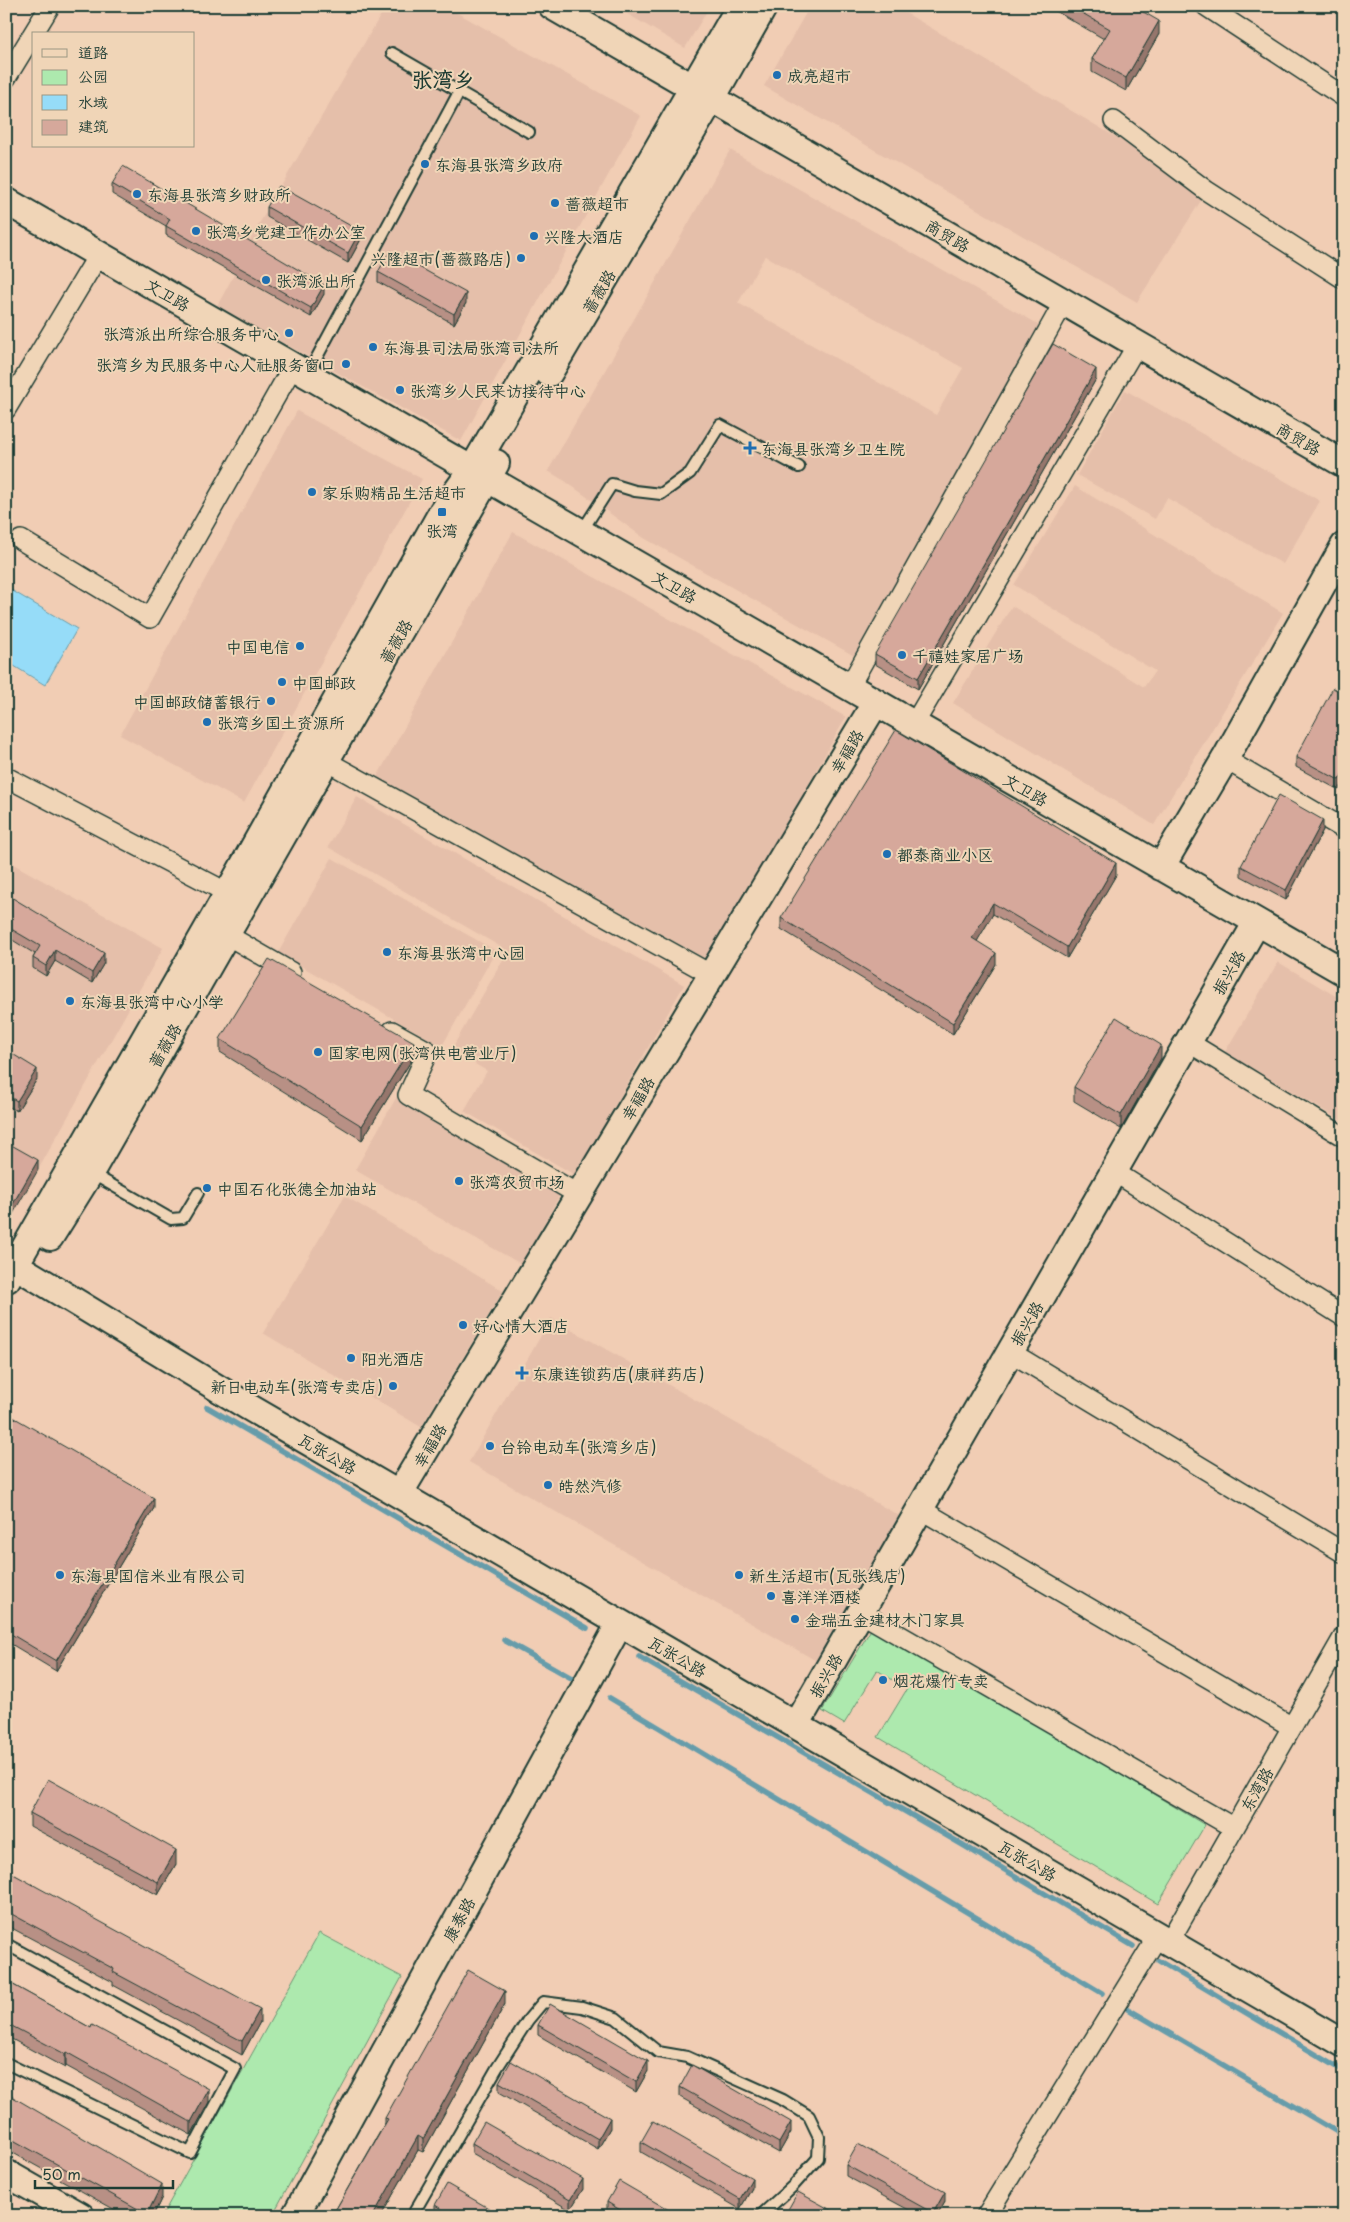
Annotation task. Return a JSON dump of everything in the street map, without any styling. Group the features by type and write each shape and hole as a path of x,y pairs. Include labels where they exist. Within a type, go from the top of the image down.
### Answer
{"street":[{"path":"34,32 50,6"},
{"name":"商贸路","path":"552,6 1344,464"},
{"name":"蔷薇路","path":"703,93 740,6"},
{"name":"蔷薇路","path":"10,1272 46,1244 90,1173 326,762 480,474 703,93 764,6"},
{"path":"1206,6 1344,97"},
{"path":"6,78 32,35"},
{"path":"1114,121 1207,191 1344,279"},
{"name":"文卫路","path":"6,201 1344,972"},
{"path":"6,409 99,254"},
{"path":"849,687 1064,302"},
{"path":"914,724 1137,344"},
{"path":"21,540 150,618 300,370"},
{"name":"蔷薇路","path":"10,1272 228,893 442,512 480,474"},
{"path":"1162,867 1225,759 1344,546"},
{"name":"幸福路","path":"399,1494 876,702"},
{"path":"1225,759 1344,829"},
{"path":"326,762 712,975"},
{"path":"6,777 228,893"},
{"name":"振兴路","path":"796,1725 1256,922"},
{"path":"227,935 302,978"},
{"path":"378,1022 428,1051 408,1095 579,1194"},
{"path":"1188,1042 1344,1137"},
{"path":"1114,1171 1344,1317"},
{"name":"瓦张公路","path":"10,1272 247,1406 1344,2044"},
{"path":"1010,1352 1344,1553"},
{"path":"920,1509 1292,1727"},
{"path":"861,1613 1234,1828"},
{"name":"康泰路","path":"295,2216 620,1623"},
{"name":"东湾路","path":"986,2216 1234,1828 1344,1636"},
{"path":"6,2173 81,2216"}],"lane":[{"path":"392,53 530,132"},
{"path":"300,370 459,92"},
{"path":"581,532 612,484 635,491 661,494 690,473 720,425 799,467"},
{"path":"90,1173 171,1220 183,1218 198,1193"},
{"path":"6,1944 235,2069 190,2153 6,2063"},
{"path":"412,2216 497,2068 528,2020 543,2002 582,2007 616,2018 658,2052 687,2057 783,2100 808,2116 818,2137 818,2158 760,2216"}],"shaded area":[{"name":"东海县张湾乡政府","path":"386,6 445,6 641,116 461,441 217,306 248,249 252,236"},
{"path":"614,6 710,6 685,48"},
{"path":"810,6 894,6 1207,191 1137,302 764,86"},
{"path":"730,150 1045,328 858,658 644,538 565,481 548,471","holes":["765,256 963,368 936,415 738,303"]},
{"path":"1125,390 1320,501 1283,564 1167,498 1155,519 1077,475"},
{"path":"297,411 422,479 244,803 120,735"},
{"path":"1075,486 1283,613 1154,825 953,703 1012,606 1144,687 1155,671 1014,585"},
{"path":"513,532 846,717 710,961 377,777"},
{"path":"357,797 684,985 575,1175 464,1111 487,1071 451,1050 508,951 328,847"},
{"name":"东海县张湾中心园","path":"332,858 496,951 442,1046 278,953"},
{"name":"东海县张湾中心小学","path":"6,860 163,948 38,1170 6,1152"},
{"path":"1278,962 1344,1001 1344,1122 1225,1052"},
{"name":"张湾农贸市场","path":"396,1098 562,1191 521,1264 355,1170"},
{"path":"345,1196 503,1291 421,1427 263,1333"},
{"path":"551,1318 903,1518 820,1663 469,1462"}],"green space":[{"path":"873,1626 1205,1825 1158,1904 878,1737 907,1689 877,1670 844,1724 822,1711"},
{"path":"319,1933 402,1977 272,2216 162,2216"}],"water":[{"path":"6,587 77,629 45,685 6,661"}],"building":[{"path":"1070,6 1133,6 1159,21 1126,78 1092,59 1110,29"},
{"path":"123,166 324,285 311,308 166,226 170,219 112,184"},
{"path":"279,186 360,231 348,253 267,207"},
{"path":"390,251 466,293 454,314 378,272"},
{"path":"1053,344 1096,369 918,678 875,654"},
{"path":"1333,688 1344,694 1344,771 1339,780 1296,757"},
{"path":"896,730 1116,863 1067,947 993,903 972,938 996,953 953,1023 781,918"},
{"path":"1279,795 1323,820 1286,890 1241,866"},
{"path":"6,894 104,953 92,973 55,950 46,966 33,958 40,946 6,926"},
{"name":"国家电网(张湾供电营业厅)","path":"269,959 414,1042 362,1126 220,1039"},
{"path":"1116,1017 1161,1045 1121,1115 1074,1087"},
{"path":"6,1050 37,1069 17,1101 6,1095"},
{"path":"6,1142 38,1160 6,1216"},
{"name":"东海县国信米业有限公司","path":"6,1413 154,1498 56,1661 6,1631"},
{"path":"48,1779 176,1850 158,1882 30,1813"},
{"path":"6,1870 260,2009 242,2041 113,1972 114,1969 6,1911"},
{"path":"468,1970 505,1991 423,2139 418,2136 373,2216 332,2216 388,2119 385,2118"},
{"path":"6,1981 91,2028 92,2025 209,2089 191,2122 66,2052 65,2054 6,2023"},
{"path":"550,2004 648,2061 636,2082 538,2025"},
{"path":"511,2061 610,2118 598,2139 499,2082"},
{"path":"692,2065 791,2122 779,2143 680,2087"},
{"path":"6,2093 162,2184 147,2214 6,2136"},
{"path":"653,2121 752,2178 740,2199 641,2142"},
{"path":"484,2122 583,2179 570,2200 472,2143"},
{"path":"858,2144 945,2192 933,2213 846,2165"},
{"path":"619,2181 679,2216 630,2216 607,2202"},
{"path":"447,2184 502,2216 453,2216 435,2205"},
{"path":"798,2192 842,2216 791,2216 786,2213"}],"waterway":[{"path":"207,1407 587,1628"},
{"path":"504,1640 575,1680"},
{"path":"639,1657 1133,1946"},
{"path":"610,1698 1102,1993"},
{"path":"1159,1961 1344,2071"},
{"path":"1123,2006 1344,2136"}],"place":[{"name":"成亮超市","path":"777,75"},
{"name":"东海县张湾乡政府","path":"425,164"},
{"name":"东海县张湾乡财政所","path":"137,194"},
{"name":"蔷薇超市","path":"555,203"},
{"name":"张湾乡党建工作办公室","path":"196,231"},
{"name":"兴隆大酒店","path":"534,236"},
{"name":"兴隆超市(蔷薇路店)","path":"521,258"},
{"name":"张湾派出所","path":"266,280"},
{"name":"张湾派出所综合服务中心","path":"289,333"},
{"name":"东海县司法局张湾司法所","path":"373,347"},
{"name":"张湾乡为民服务中心人社服务窗口","path":"346,364"},
{"name":"张湾乡人民来访接待中心","path":"400,390"},
{"name":"东海县张湾乡卫生院","path":"750,448"},
{"name":"家乐购精品生活超市","path":"312,492"},
{"name":"张湾","path":"442,512"},
{"name":"中国电信","path":"300,646"},
{"name":"千禧娃家居广场","path":"902,655"},
{"name":"中国邮政","path":"282,682"},
{"name":"中国邮政储蓄银行","path":"271,701"},
{"name":"张湾乡国土资源所","path":"207,722"},
{"name":"都泰商业小区","path":"887,854"},
{"name":"东海县张湾中心园","path":"387,952"},
{"name":"东海县张湾中心小学","path":"70,1001"},
{"name":"国家电网(张湾供电营业厅)","path":"318,1052"},
{"name":"张湾农贸市场","path":"459,1181"},
{"name":"中国石化张德全加油站","path":"207,1188"},
{"name":"好心情大酒店","path":"463,1325"},
{"name":"阳光酒店","path":"351,1358"},
{"name":"东康连锁药店(康祥药店)","path":"522,1373"},
{"name":"新日电动车(张湾专卖店)","path":"393,1386"},
{"name":"台铃电动车(张湾乡店)","path":"490,1446"},
{"name":"皓然汽修","path":"548,1485"},
{"name":"东海县国信米业有限公司","path":"60,1575"},
{"name":"新生活超市(瓦张线店)","path":"739,1575"},
{"name":"喜洋洋酒楼","path":"771,1596"},
{"name":"金瑞五金建材木门家具","path":"795,1619"},
{"name":"烟花爆竹专卖","path":"883,1680"}],"district":[{"name":"张湾乡","path":"443,78"}]}
